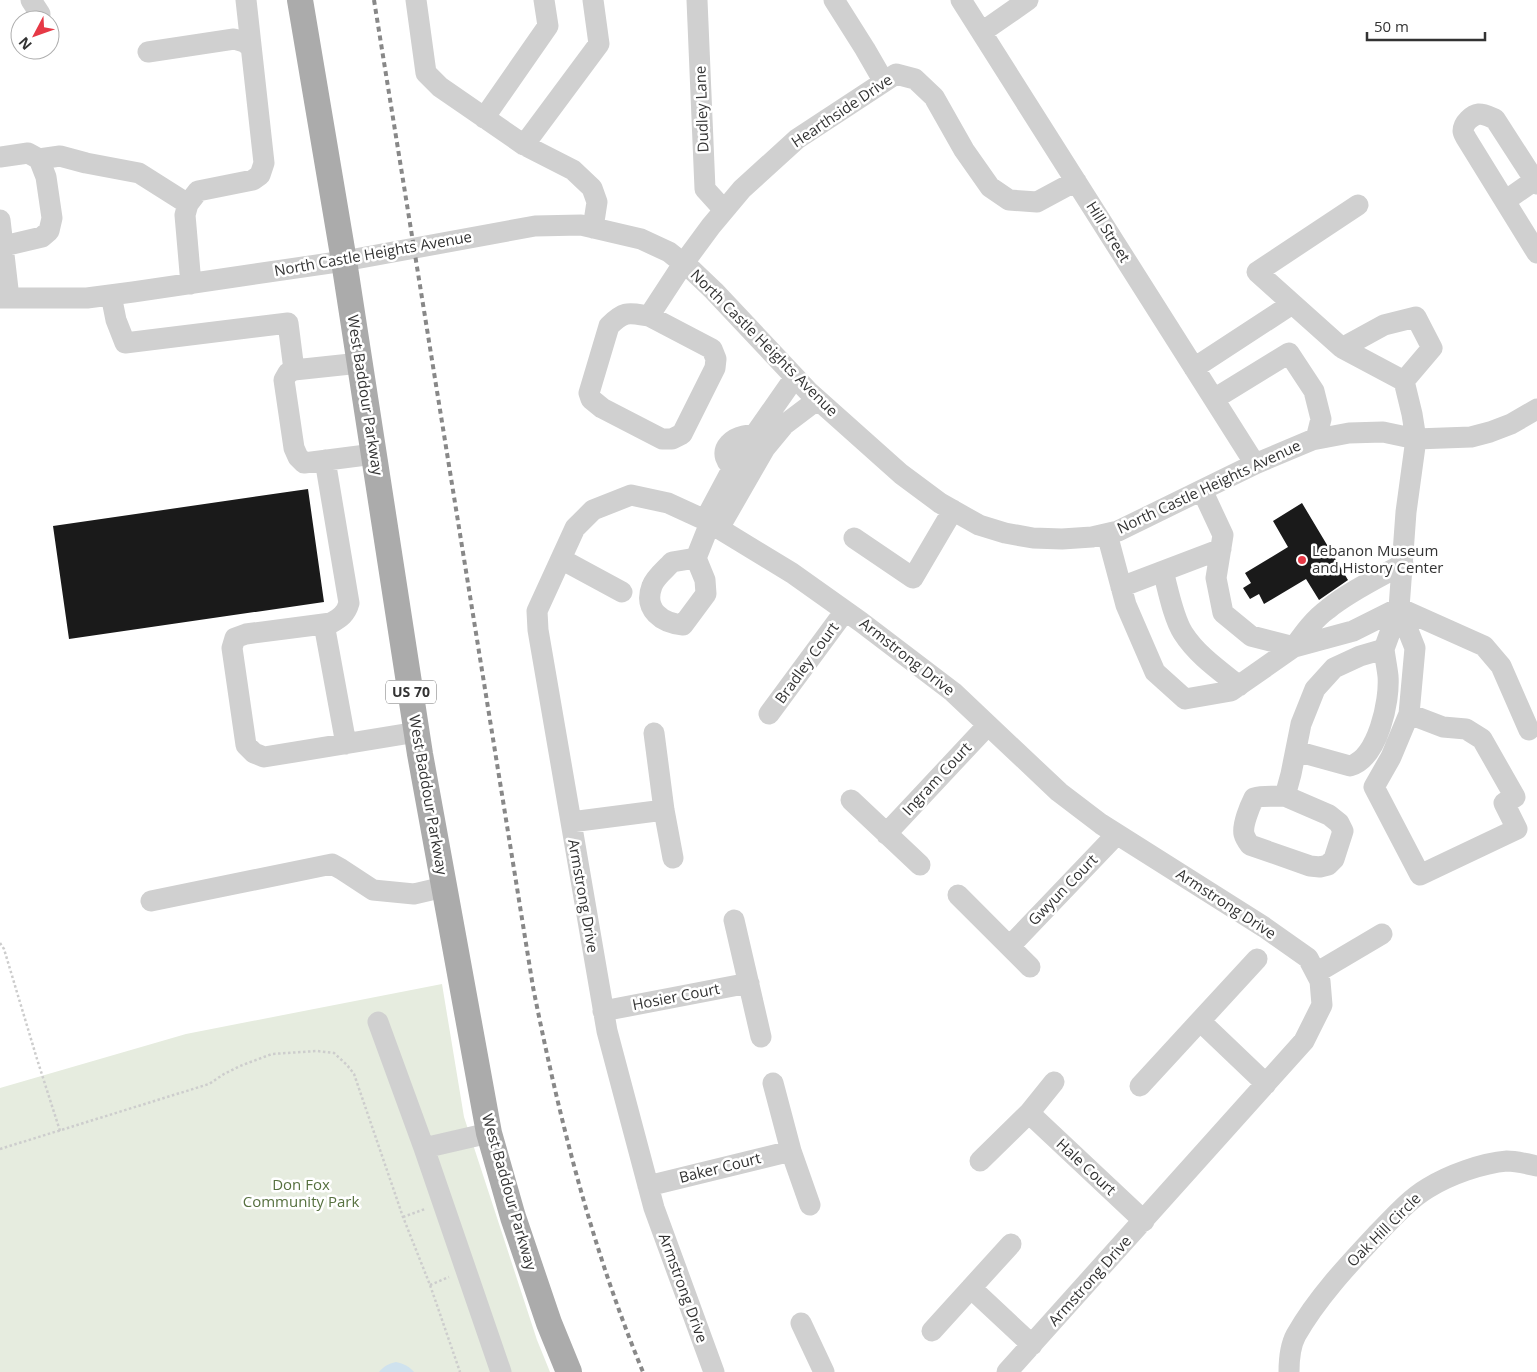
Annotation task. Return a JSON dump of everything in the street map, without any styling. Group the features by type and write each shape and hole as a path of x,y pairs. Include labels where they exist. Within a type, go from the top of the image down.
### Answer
{"main road":[{"name":"West Baddour Parkway","path":"300,0 344,261 417,732 489,1133 522,1243 549,1323 569,1372"}],"street":[{"path":"229,0 238,0"},
{"path":"191,284 185,215 188,204 198,192 253,180 260,175 264,163 246,0"},
{"path":"416,0 426,73 440,87 524,145 573,170 592,188 598,202 593,228"},
{"path":"484,118 548,26 544,0"},
{"path":"524,145 599,44 592,0"},
{"name":"Dudley Lane","path":"697,0 705,189 724,210"},
{"path":"834,0 884,82"},
{"name":"Hill Street","path":"961,0 1255,464"},
{"path":"982,32 1028,0"},
{"path":"148,52 234,39 244,42 251,47"},
{"name":"Hearthside Drive","path":"649,316 683,264 742,189 797,139 896,74 915,79 934,97 964,150 990,187 1010,200 1036,202 1076,181"},
{"path":"1505,201 1536,182 1494,119 1487,115 1479,114 1470,118 1466,123 1463,130 1466,138 1537,253"},
{"path":"0,156 28,153 39,159 60,156 139,173 188,204"},
{"path":"4,246 42,238 49,231 52,218 46,177 39,159"},
{"path":"1296,751 1350,766 1356,764 1361,759 1377,736 1385,710 1388,677 1384,649 1399,608 1406,512 1416,439 1404,381 1342,348 1257,272 1358,205"},
{"path":"0,220 4,246 5,298"},
{"name":"North Castle Heights Avenue","path":"5,298 87,298 111,295 344,261 535,226 581,225 642,239 669,252 714,291 817,400 901,474 940,503 979,525 1033,538 1062,540 1092,537 1118,531 1255,464 1312,440 1349,433 1383,432 1416,439 1470,437 1511,424 1537,410"},
{"path":"111,295 116,320 125,343 288,323 294,370"},
{"path":"1194,368 1292,304"},
{"path":"628,313 649,316 712,349 716,359 715,368 682,434 672,439 662,439 602,408 591,399 589,393 609,326 617,318 628,313"},
{"path":"1342,348 1384,325 1416,317 1432,348 1404,381"},
{"path":"1214,399 1290,353 1314,391 1321,419 1316,439"},
{"path":"360,363 294,370 288,374 284,380 294,448 298,457 304,462 374,454"},
{"path":"696,558 711,524 762,439 795,377"},
{"path":"762,439 817,400"},
{"path":"325,460 349,603 347,611 331,623 246,634 235,638 232,648 246,745 254,753 264,757 417,732"},
{"path":"1202,490 1223,535 1216,578 1223,613 1250,636 1294,647 1340,635 1369,624 1399,608"},
{"name":"Armstrong Drive","path":"714,1372 654,1208 607,1031 538,630 537,611 576,528 593,510 631,495 668,503 711,524 792,573 846,611 953,692 1059,792 1117,834 1264,927 1308,958 1320,982 1322,1005 1304,1041 1007,1372"},
{"path":"854,538 913,578 953,510"},
{"path":"1107,534 1126,605 1155,672 1186,699 1231,691 1294,647 1312,624 1328,609 1346,596 1403,564"},
{"path":"1121,586 1221,548"},
{"path":"561,559 622,592"},
{"path":"1163,570 1171,604 1182,632 1200,655 1238,686"},
{"path":"1399,608 1415,648 1409,714 1391,757 1374,787 1420,875 1518,829 1504,803 1515,798 1482,739 1466,729 1443,727 1409,714"},
{"path":"1399,608 1484,646 1501,666 1529,730"},
{"path":"1328,609 1325,618 1327,625 1340,635"},
{"name":"Bradley Court","path":"770,714 846,611"},
{"path":"324,624 346,744"},
{"path":"1285,796 1301,724 1315,689 1334,668 1360,656 1384,649"},
{"name":"Ingram Court","path":"886,834 988,725"},
{"path":"654,733 664,810 673,858"},
{"path":"1285,796 1340,823 1343,831 1334,859 1328,865 1320,867 1310,866 1250,845 1245,838 1243,831 1250,805 1254,798 1285,796"},
{"path":"851,800 920,865"},
{"path":"570,822 664,810"},
{"name":"Gwyun Court","path":"1010,946 1117,834"},
{"path":"151,901 332,864 373,890 414,894 444,887"},
{"path":"958,895 1030,967"},
{"path":"734,920 761,1037"},
{"path":"1316,973 1382,934"},
{"path":"1140,1086 1257,959"},
{"name":"Hosier Court","path":"604,1011 748,982"},
{"path":"378,1022 443,1202 501,1372"},
{"path":"1201,1022 1266,1084"},
{"path":"980,1161 1029,1114 1054,1082"},
{"path":"773,1083 791,1151 810,1205"},
{"name":"Hale Court","path":"1029,1114 1144,1221"},
{"path":"424,1148 489,1133"},
{"name":"Baker Court","path":"648,1186 791,1151"},
{"name":"Oak Hill Circle","path":"1288,1372 1295,1336 1318,1302 1353,1259 1406,1205 1428,1188 1457,1174 1479,1167 1508,1161 1537,1166"},
{"path":"932,1331 1011,1244"},
{"path":"971,1288 1032,1345"},
{"path":"801,1323 824,1372"}],"path":[{"path":"0,943 4,949 60,1131"},
{"path":"0,1149 209,1084 240,1066 272,1054 317,1051 334,1053 354,1074 403,1217 430,1285 460,1372"},
{"path":"403,1217 443,1202"}],"green space":[{"name":"Don Fox Community Park","path":"442,984 464,1117 537,1340 550,1372 0,1372 0,1088 186,1034"}],"water":[{"path":"396,1362 410,1368 414,1372 379,1372 386,1366"}],"building":[{"path":"308,489 324,602 69,639 53,526"},
{"name":"Lebanon Museum and History Center","path":"1302,503 1348,580 1319,600 1306,579 1264,604 1259,594 1250,599 1243,588 1251,583 1245,573 1288,547 1273,521"}],"railway":[{"path":"374,0 533,987 554,1085 579,1182 608,1278 643,1372"}],"place":[{"name":"Lebanon Museum and History Center","path":"1302,560"}]}
